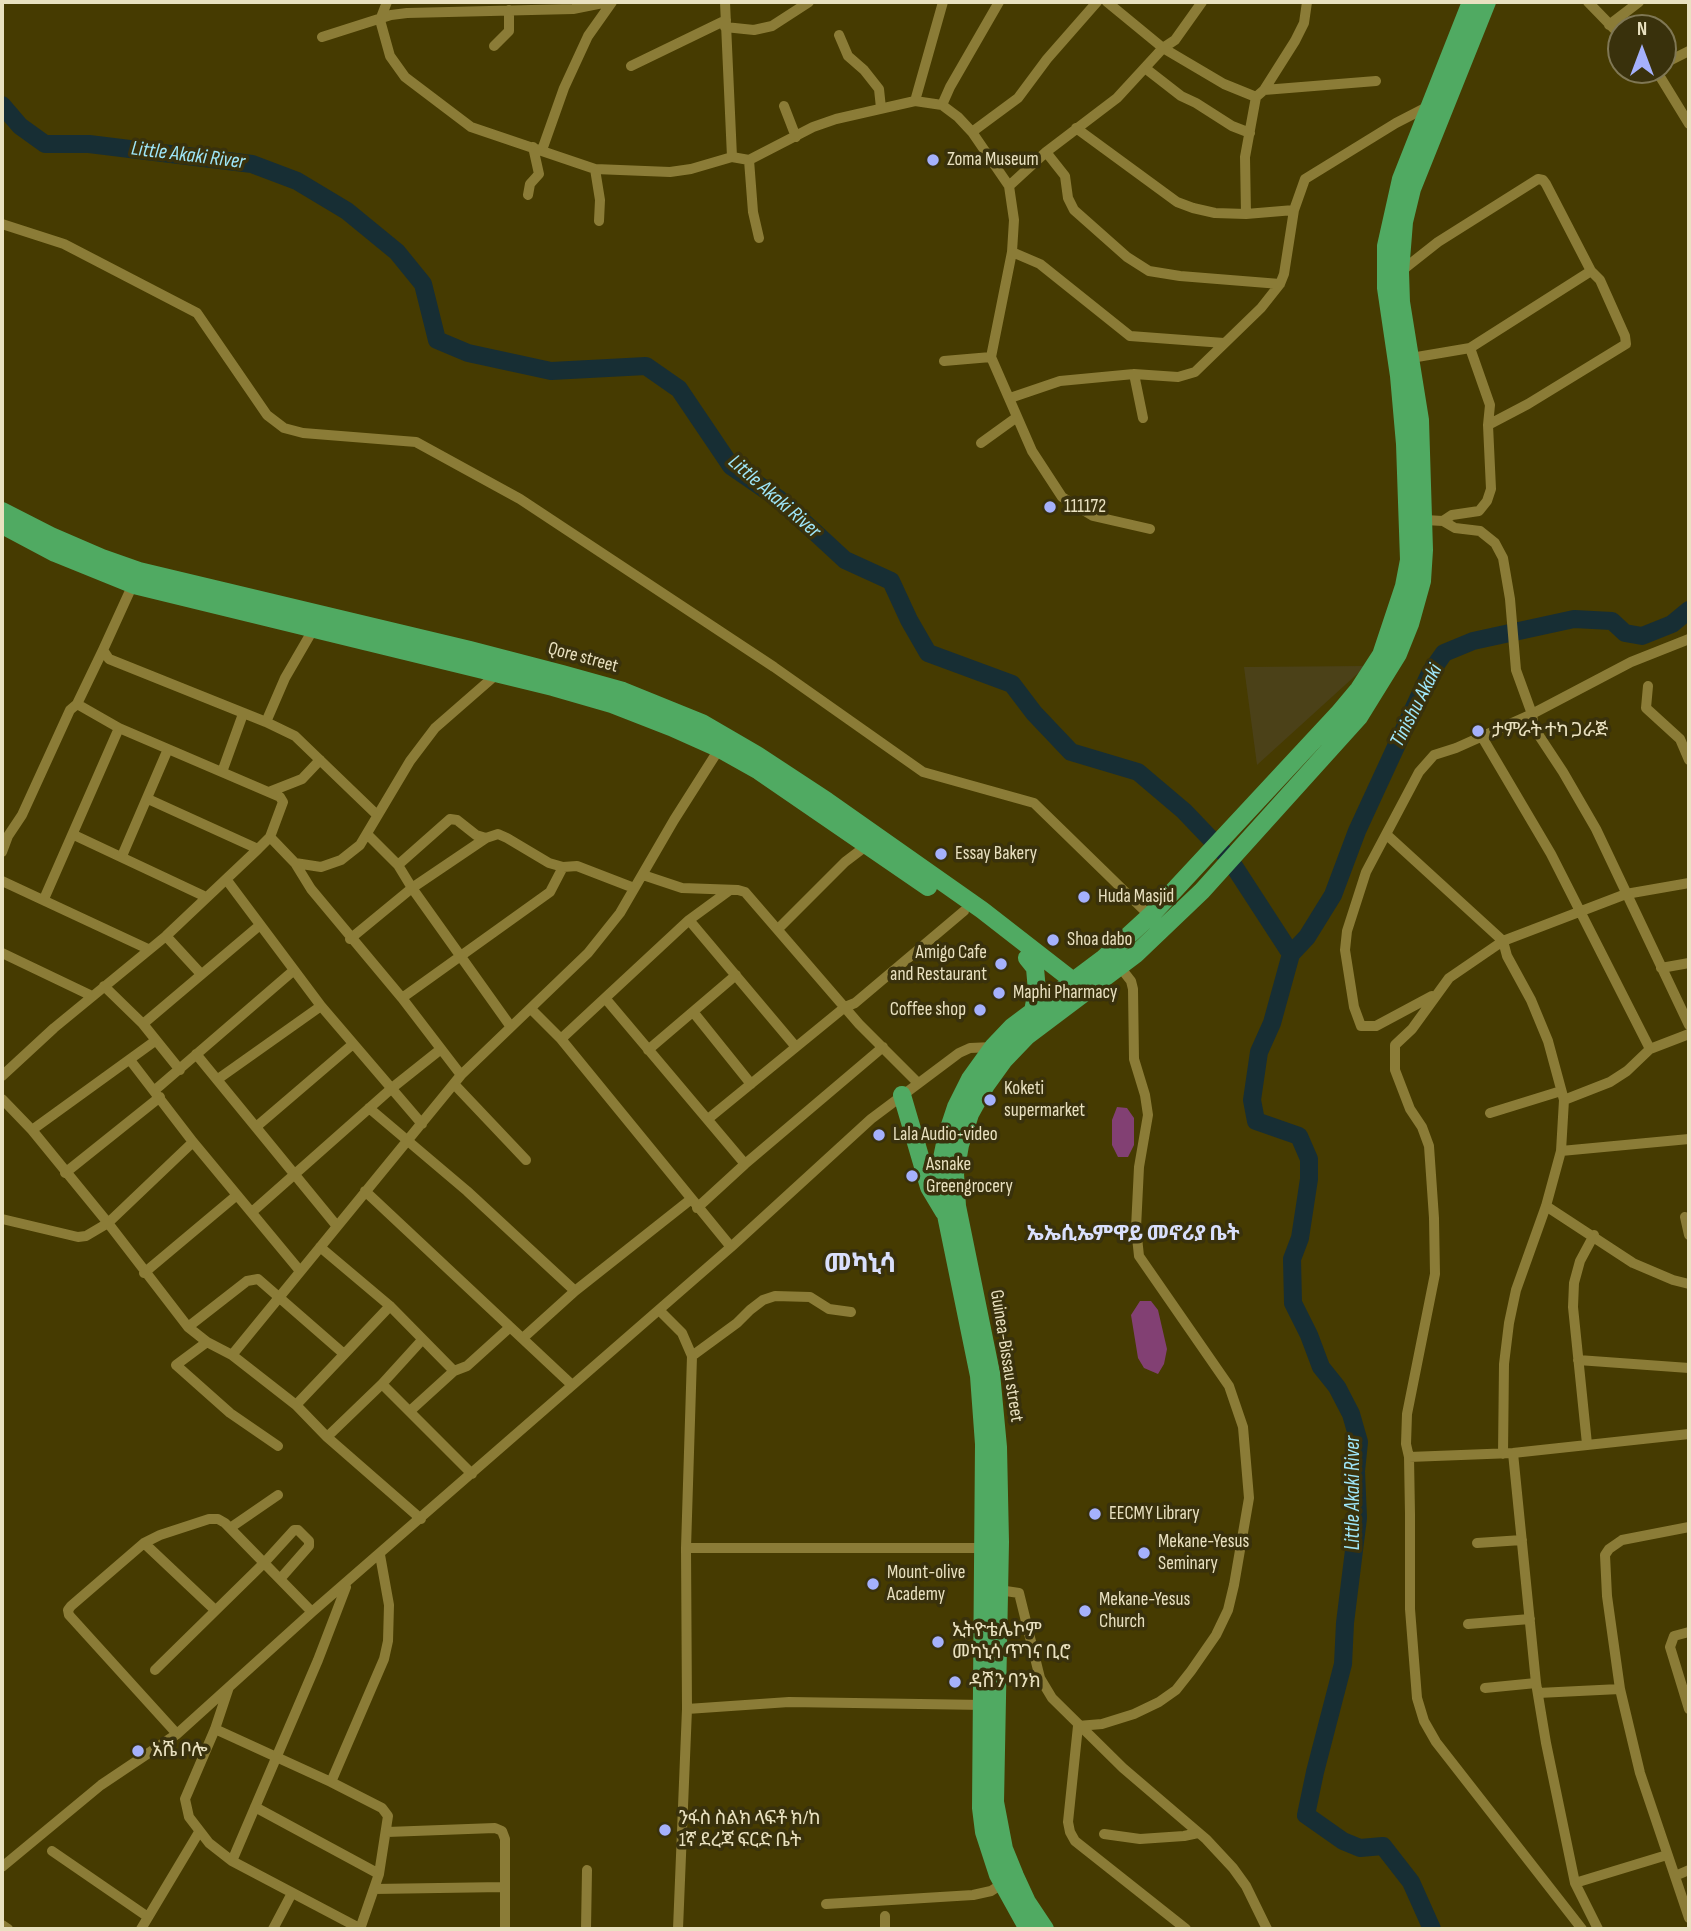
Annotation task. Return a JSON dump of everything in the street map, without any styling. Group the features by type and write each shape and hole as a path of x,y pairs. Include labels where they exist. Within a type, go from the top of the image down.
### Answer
{"main road":[{"path":"1437,108 1471,2"},
{"path":"1025,1928 1002,1884 988,1846 981,1808 988,1705 984,1444 979,1376 946,1215 942,1158 947,1134 956,1107 970,1079 993,1047 1033,1011 1076,990 1092,967 1150,916 1359,689 1381,655 1404,586 1409,560 1409,521 1399,376 1386,288 1386,246 1401,179 1487,2"},
{"name":"Guinea-Bissau street","path":"1045,1929 1019,1887 1000,1834 994,1781 988,1705 999,1590 998,1447 991,1373 957,1206 955,1174 960,1145 970,1114 1004,1060 1076,990 1120,968 1207,886 1359,717 1392,664 1410,624 1422,580 1425,520 1420,420 1401,302 1399,272 1404,222 1437,108"},
{"name":"Qore street","path":"2,511 136,578 501,665 724,743 827,801 982,910 1046,961 1076,990"},
{"name":"Qore street","path":"2,526 55,553 314,628 501,665"},
{"name":"Qore street","path":"724,743 759,771 1076,990"},
{"path":"1027,958 1035,968 1037,991 1033,1011"},
{"path":"1046,961 1073,971 1092,967"},
{"path":"902,1095 929,1187 946,1215"}],"street":[{"path":"387,2 380,20 390,56 405,77 471,127 595,169 670,172 732,157 749,160 813,127 836,119 915,101 942,105 972,132 1009,186 1014,220 1012,252 991,357 1032,451 1062,497 1093,516 1150,530"},
{"path":"322,37 407,13 509,10 543,6 573,9 610,2"},
{"path":"528,195 530,184 539,174 538,148 588,36 610,2"},
{"path":"725,2 732,157"},
{"path":"631,66 725,24 754,30 772,26 809,2"},
{"path":"915,101 943,2"},
{"path":"942,105 999,2"},
{"path":"972,132 1018,98 1047,59 1097,2"},
{"path":"1107,2 1163,48 1224,84 1260,93 1376,80"},
{"path":"1009,186 1046,152 1117,98 1163,48 1175,40 1202,2"},
{"path":"1246,214 1245,157 1260,93 1296,41 1304,23 1307,2"},
{"path":"1588,2 1607,23"},
{"path":"1623,14 1639,2"},
{"path":"494,46 509,31 509,10"},
{"path":"839,35 848,56 864,70 878,89 881,108"},
{"path":"1145,68 1181,96 1231,126 1250,133"},
{"path":"1665,84 1689,124"},
{"path":"784,106 796,137"},
{"path":"1010,398 1060,381 1134,374 1187,376 1195,372 1261,308 1280,284 1294,210 1305,179 1396,123 1437,108"},
{"path":"1076,128 1177,202 1214,213 1246,214 1294,210"},
{"path":"1046,152 1065,176 1068,198 1074,210 1127,257 1149,271 1280,284"},
{"path":"749,160 753,212 759,238"},
{"path":"595,169 600,200 599,221"},
{"path":"1399,272 1438,242 1538,179 1546,184 1591,271 1600,280 1626,344 1528,404 1488,425"},
{"path":"2,224 64,244 197,313 267,415 284,428 303,433 416,442 520,499 774,667 923,772 1034,803 1150,916"},
{"path":"1012,252 1040,264 1130,336 1224,343"},
{"path":"1411,358 1470,348 1591,271"},
{"path":"1443,521 1452,515 1479,511 1487,501 1491,489 1488,425 1490,405 1470,348"},
{"path":"944,360 991,357"},
{"path":"1134,374 1143,418"},
{"path":"981,443 1017,417"},
{"path":"1425,520 1443,521 1455,528 1480,531 1494,543 1503,558 1516,670 1532,715 1534,729 1596,829 1689,1025"},
{"path":"2,852 5,835 22,815 70,710 77,704 136,578"},
{"path":"266,722 285,678 314,628"},
{"path":"1438,992 1376,1026 1362,1026 1354,1007 1347,970 1347,931 1366,872 1419,772 1434,755 1532,715 1630,662 1689,639"},
{"path":"103,650 109,659 295,736 377,815"},
{"path":"295,863 321,867 341,860 360,845 410,761 435,729 501,665"},
{"path":"1648,686 1646,708 1680,739 1689,760"},
{"path":"2,1076 92,996 166,936 258,849 270,836 283,802 280,797 269,792 119,728 77,704"},
{"path":"222,772 243,714"},
{"path":"44,900 119,728"},
{"path":"1482,737 1551,854 1650,1049"},
{"path":"232,1355 457,1079 588,953 620,912 724,743"},
{"path":"122,856 168,749"},
{"path":"269,792 302,779 320,760"},
{"path":"148,799 258,849"},
{"path":"398,866 450,819 457,820 476,835 486,838"},
{"path":"367,834 398,866 511,1027"},
{"path":"350,939 412,888 486,838 498,834 532,854 563,867 577,866 634,888"},
{"path":"74,835 206,897"},
{"path":"1387,835 1503,941 1507,956 1531,1000 1548,1041 1562,1095 1561,1151 1546,1206 1516,1290 1504,1364 1508,1453 1522,1540 1537,1688 1575,1883 1598,1929"},
{"path":"270,836 295,863 311,889 350,939 402,998 441,1049 457,1079 526,1160"},
{"path":"778,929 845,862 866,846"},
{"path":"402,998 550,892 563,867"},
{"path":"643,875 682,888 745,892 845,1007 917,1082"},
{"path":"226,879 293,971 422,1124"},
{"path":"2,881 148,949"},
{"path":"1582,1929 1436,1742 1423,1721 1417,1698 1410,1609 1407,1414 1435,1274 1434,1218 1429,1146 1422,1127 1410,1109 1395,1070 1395,1045 1412,1028 1449,978 1503,941 1626,894 1689,883"},
{"path":"561,1039 689,920 730,890"},
{"path":"708,1119 845,1007 855,1003 964,911"},
{"path":"689,920 796,1047"},
{"path":"144,1024 260,925"},
{"path":"166,936 201,974"},
{"path":"2,953 92,996"},
{"path":"1661,968 1689,963"},
{"path":"1078,1726 1102,1724 1147,1708 1176,1689 1191,1671 1216,1635 1228,1610 1249,1498 1242,1427 1229,1386 1139,1256 1136,1228 1139,1167 1148,1115 1134,1059 1133,989 1131,981 1120,968"},
{"path":"65,1173 157,1094 196,1054 293,971"},
{"path":"648,1050 736,975"},
{"path":"104,986 144,1024 180,1070"},
{"path":"605,998 745,1164"},
{"path":"218,1079 321,1006"},
{"path":"531,1009 561,1039 731,1247"},
{"path":"694,1013 751,1084"},
{"path":"1490,1113 1610,1082 1627,1071 1650,1049 1689,1034"},
{"path":"32,1130 155,1041"},
{"path":"256,1127 353,1044"},
{"path":"523,1338 575,1291 745,1164 883,1047"},
{"path":"2,1867 101,1785 177,1734 312,1612 731,1247 871,1119 959,1052 970,1048 993,1047"},
{"path":"252,1212 392,1088 441,1049"},
{"path":"196,1054 336,1225"},
{"path":"130,1060 193,1142 300,1271"},
{"path":"2,1099 32,1130 108,1223 188,1327 207,1342 232,1355 296,1405 327,1437 421,1518"},
{"path":"369,1108 467,1191 575,1291"},
{"path":"1561,1151 1689,1139"},
{"path":"2,1219 78,1237 94,1232 108,1223 193,1142"},
{"path":"365,1191 572,1385"},
{"path":"144,1273 237,1195"},
{"path":"1546,1206 1633,1263 1689,1284"},
{"path":"1685,1217 1689,1236"},
{"path":"1587,1444 1573,1307 1574,1283 1580,1261 1594,1236"},
{"path":"320,1247 390,1306 454,1371"},
{"path":"188,1327 247,1281 258,1279 344,1354"},
{"path":"692,1356 763,1300 775,1296 810,1297 829,1309 851,1312"},
{"path":"296,1405 390,1306"},
{"path":"659,1310 682,1333 692,1356 686,1548 687,1709 678,1929"},
{"path":"410,1411 454,1371 467,1366 509,1328"},
{"path":"327,1437 382,1384 422,1340"},
{"path":"207,1342 176,1365 230,1413 278,1446"},
{"path":"1578,1360 1689,1368"},
{"path":"382,1384 471,1474"},
{"path":"1409,1457 1508,1453 1689,1434"},
{"path":"230,1528 278,1495"},
{"path":"177,1734 69,1615 71,1606 144,1544 160,1535 209,1519 218,1519 312,1612"},
{"path":"1689,1527 1622,1540 1605,1555 1607,1596 1619,1689 1640,1773 1689,1918"},
{"path":"155,1670 294,1530 298,1530 309,1541 309,1546 280,1579"},
{"path":"1477,1543 1522,1540"},
{"path":"144,1544 215,1610"},
{"path":"686,1548 985,1548"},
{"path":"331,1783 384,1658 388,1641 389,1605 380,1555"},
{"path":"232,1861 318,1660 346,1584"},
{"path":"999,1590 1019,1593 1040,1678 1052,1698 1078,1726 1198,1833 1233,1868 1246,1886 1267,1929"},
{"path":"1468,1624 1530,1619"},
{"path":"1689,1632 1674,1636 1670,1647 1689,1709"},
{"path":"215,1729 382,1808 388,1816 379,1874 361,1929 232,1861 209,1843 189,1817 185,1799 230,1686"},
{"path":"1485,1688 1619,1689"},
{"path":"687,1709 789,1702 988,1705"},
{"path":"1078,1726 1068,1822 1070,1832 1076,1841 1186,1929"},
{"path":"255,1807 379,1874"},
{"path":"387,1832 495,1828 502,1831 505,1839 505,1929"},
{"path":"141,1929 199,1832"},
{"path":"1104,1834 1140,1839 1198,1833"},
{"path":"52,1851 148,1917"},
{"path":"1575,1883 1667,1855"},
{"path":"586,1929 587,1870"},
{"path":"1675,1876 1689,1870"},
{"path":"826,1904 973,1895 991,1891 1002,1884"},
{"path":"374,1889 504,1887"},
{"path":"273,1929 292,1893"},
{"path":"885,1916 885,1929"},
{"path":"2,1925 8,1929"}],"shaded area":[{"path":"1366,666 1257,765 1244,667"},
{"path":"1117,1107 1127,1108 1134,1118 1134,1145 1128,1157 1118,1157 1112,1145 1112,1120"},
{"path":"1140,1301 1151,1301 1158,1310 1167,1349 1164,1364 1158,1374 1144,1368 1138,1358 1131,1315"}],"waterway":[{"name":"Little Akaki River","path":"2,105 20,126 45,144 89,144 252,164 297,181 347,211 397,252 423,284 437,340 468,353 551,371 646,366 679,389 731,466 779,499 845,560 891,581 928,653 1012,684 1034,713 1071,752 1138,772 1184,811 1228,857 1291,954"},
{"name":"Little Akaki River","path":"1432,1929 1411,1882 1383,1846 1360,1848 1343,1841 1306,1815 1343,1664 1345,1623 1358,1518 1356,1471 1359,1442 1351,1414 1337,1387 1321,1367 1293,1303 1292,1259 1300,1238 1309,1179 1309,1159 1299,1136 1256,1121 1252,1100 1259,1052 1272,1023 1291,954 1307,937 1333,895 1357,831 1430,673 1444,653 1473,641 1574,619 1612,621 1625,633 1642,636 1672,624 1689,610"}],"place":[{"name":"Zoma Museum","path":"933,160"},
{"name":"111172","path":"1050,507"},
{"name":"ታምራት ተካ ጋራጅ","path":"1478,731"},
{"name":"Essay Bakery","path":"941,854"},
{"name":"Huda Masjid","path":"1084,897"},
{"name":"Shoa dabo","path":"1053,940"},
{"name":"Amigo Cafe and Restaurant","path":"1001,964"},
{"name":"Maphi Pharmacy","path":"999,993"},
{"name":"Coffee shop","path":"980,1010"},
{"name":"Koketi supermarket","path":"990,1100"},
{"name":"Lala Audio-video","path":"879,1135"},
{"name":"Asnake Greengrocery","path":"912,1176"},
{"name":"EECMY Library","path":"1095,1514"},
{"name":"Mekane-Yesus Seminary","path":"1144,1553"},
{"name":"Mount-olive Academy","path":"873,1584"},
{"name":"Mekane-Yesus Church","path":"1085,1611"},
{"name":"ኢትዮቴሌኮም መካኒሳ ጥገና ቢሮ","path":"938,1642"},
{"name":"ዳሽን ባንክ","path":"955,1682"},
{"name":"አሼ ቦሎ","path":"138,1751"},
{"name":"ንፋስ ስልክ ላፍቶ ክ/ከ 1ኛ ደረጃ ፍርድ ቤት","path":"665,1830"}],"district":[{"name":"ኤኤሲኤምዋይ መኖሪያ ቤት","path":"1133,1235"},
{"name":"መካኒሳ","path":"860,1265"}],"water label":[{"name":"Tinishu Akaki","path":"1417,706"}]}
